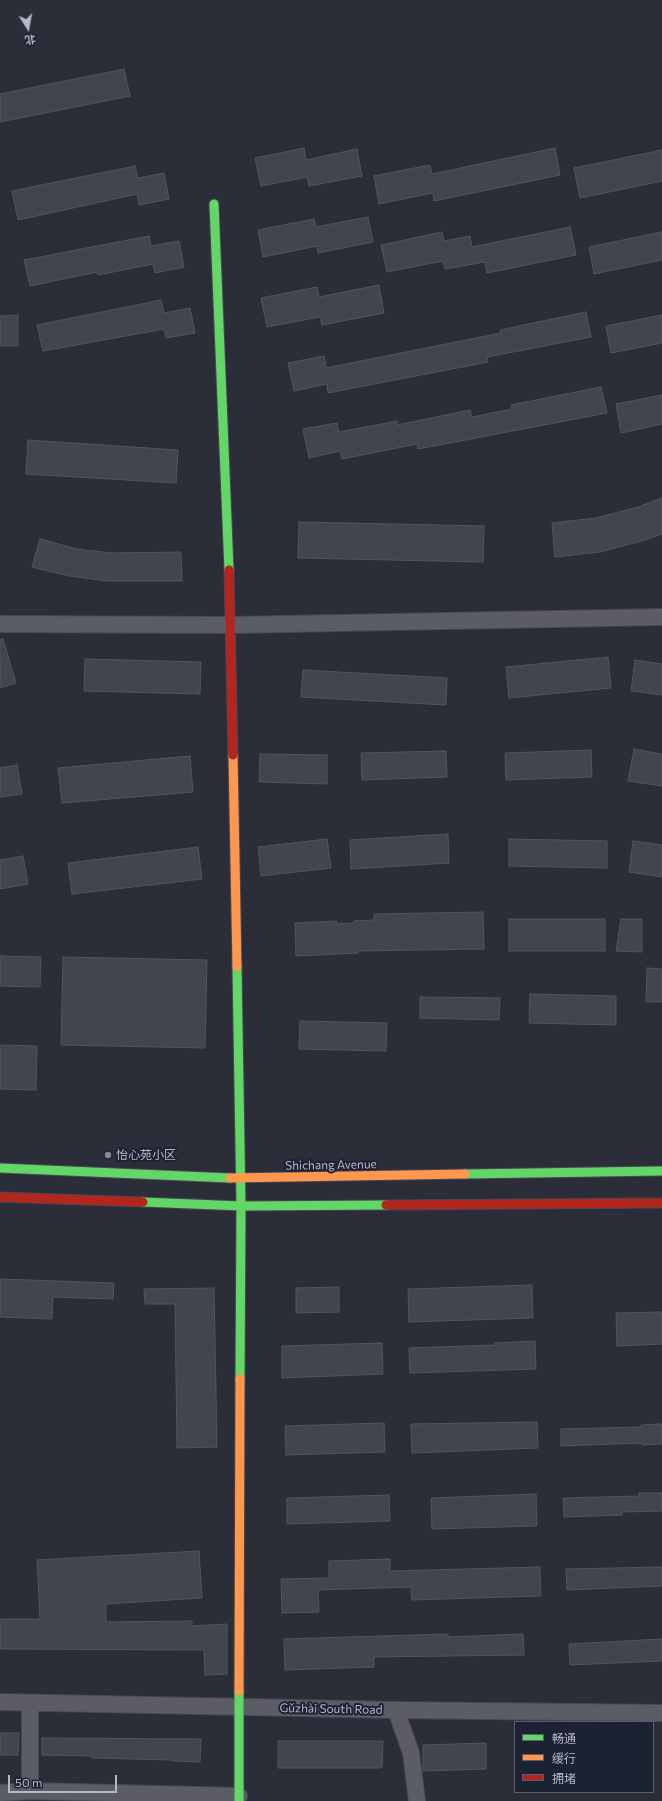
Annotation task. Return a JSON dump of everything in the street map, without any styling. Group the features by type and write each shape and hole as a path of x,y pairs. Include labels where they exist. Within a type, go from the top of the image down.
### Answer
{"street":[{"path":"0,1793 30,1791 239,1798 240,1206 231,625 214,204"},
{"path":"0,624 231,625 662,617"},
{"name":"Shichang Avenue","path":"0,1168 239,1178 662,1171"},
{"path":"0,1197 240,1206 662,1203"},
{"name":"Gǔzhài South Road","path":"0,1702 396,1710 662,1713"},
{"path":"30,1703 30,1791"},
{"path":"396,1710 411,1753 417,1801"}],"building":[{"path":"124,69 130,96 0,122 0,94"},
{"path":"304,148 306,160 357,149 362,176 309,186 307,177 261,186 255,158"},
{"path":"555,148 560,175 434,201 433,193 379,204 374,176 430,165 432,174"},
{"path":"662,150 662,181 580,198 574,168"},
{"path":"135,166 138,178 164,173 169,199 139,205 137,194 18,220 12,191"},
{"path":"368,217 373,242 318,253 317,246 263,257 258,230 314,219 316,227"},
{"path":"570,227 576,255 487,273 485,262 445,269 443,261 387,272 381,245 442,232 444,241 470,236 472,247"},
{"path":"662,232 662,260 594,274 589,247"},
{"path":"149,236 151,246 179,241 184,267 155,273 153,264 98,275 97,272 30,286 24,260"},
{"path":"379,285 384,313 322,325 320,317 267,327 261,298 317,287 319,297"},
{"path":"161,300 164,313 190,308 195,333 166,338 164,329 43,351 37,325"},
{"path":"586,312 591,337 487,357 488,362 328,393 327,384 294,391 288,363 324,356 326,368 501,333 500,330"},
{"path":"18,315 18,346 0,346 0,316"},
{"path":"662,315 662,343 611,353 606,326"},
{"path":"601,387 607,413 418,449 417,444 342,459 340,451 309,458 303,429 337,423 339,432 397,421 397,425 470,410 472,417 512,409 511,405"},
{"path":"662,395 662,424 621,433 616,404"},
{"path":"28,440 178,450 176,483 26,474"},
{"path":"662,498 662,534 600,552 555,557 552,523 596,518 638,507"},
{"path":"299,522 484,526 483,562 298,558"},
{"path":"40,539 77,549 111,553 181,552 182,581 108,581 69,576 32,567"},
{"path":"3,639 16,683 0,688 0,640"},
{"path":"608,657 611,688 509,698 506,667"},
{"path":"85,659 201,662 200,694 84,691"},
{"path":"635,660 662,664 662,695 631,691"},
{"path":"303,670 447,678 446,705 301,697"},
{"path":"634,749 662,754 662,786 628,781"},
{"path":"591,750 592,777 506,780 505,753"},
{"path":"446,751 447,777 362,780 361,753"},
{"path":"260,754 327,755 327,784 259,782"},
{"path":"190,756 193,792 62,803 58,768"},
{"path":"17,765 22,794 0,797 0,768"},
{"path":"448,834 449,863 351,869 350,840"},
{"path":"327,839 331,868 261,876 258,847"},
{"path":"509,839 607,841 607,868 509,866"},
{"path":"633,841 662,845 662,877 629,872"},
{"path":"198,847 202,879 72,894 68,863"},
{"path":"23,856 28,884 0,889 0,860"},
{"path":"483,912 484,949 358,951 358,953 296,956 295,923 337,921 337,924 354,923 354,921 374,920 374,914"},
{"path":"509,919 605,919 605,951 509,951"},
{"path":"621,919 642,919 642,952 616,951"},
{"path":"0,956 41,957 40,987 0,986"},
{"path":"63,957 207,960 205,1048 61,1045"},
{"path":"647,968 662,969 662,1002 646,1002"},
{"path":"530,994 616,996 616,1025 529,1023"},
{"path":"420,997 500,998 499,1020 420,1018"},
{"path":"300,1021 387,1023 386,1051 299,1049"},
{"path":"0,1045 37,1046 36,1090 0,1089"},
{"path":"0,1279 114,1283 113,1299 53,1297 52,1319 0,1317"},
{"path":"532,1285 533,1318 409,1322 408,1289"},
{"path":"339,1287 339,1312 296,1313 296,1288"},
{"path":"214,1288 217,1447 177,1448 175,1304 145,1304 144,1289"},
{"path":"662,1312 662,1344 617,1346 616,1313"},
{"path":"535,1341 536,1369 410,1373 409,1348 495,1345 495,1343"},
{"path":"382,1343 383,1374 282,1378 282,1346"},
{"path":"537,1422 538,1448 412,1453 411,1424"},
{"path":"384,1423 385,1452 286,1455 285,1426"},
{"path":"662,1424 662,1444 642,1445 642,1443 561,1446 561,1429 641,1427 641,1425"},
{"path":"639,1493 662,1493 662,1511 622,1512 622,1515 564,1517 563,1498 639,1496"},
{"path":"536,1494 537,1526 432,1529 431,1498"},
{"path":"389,1495 390,1521 287,1524 287,1498"},
{"path":"199,1551 202,1598 106,1604 106,1622 192,1621 192,1626 227,1624 227,1674 205,1675 204,1650 0,1649 0,1619 40,1619 37,1560"},
{"path":"390,1559 390,1571 540,1567 541,1596 412,1600 411,1587 318,1590 319,1612 282,1613 281,1579 329,1578 329,1561"},
{"path":"662,1567 662,1586 567,1590 566,1569"},
{"path":"448,1634 448,1637 523,1634 524,1655 374,1657 374,1667 285,1670 284,1639"},
{"path":"662,1639 662,1661 570,1665 569,1644"},
{"path":"0,1733 19,1733 18,1755 0,1755"},
{"path":"42,1738 201,1739 200,1762 92,1758 92,1756 42,1755"},
{"path":"278,1741 383,1741 382,1768 278,1768"},
{"path":"486,1743 486,1769 423,1771 423,1745"}],"traffic: fast":[{"path":"214,204 229,570"},
{"path":"237,967 241,1206 240,1379"},
{"path":"0,1168 230,1178"},
{"path":"465,1174 662,1171"},
{"path":"143,1202 241,1206 386,1205"},
{"path":"239,1691 239,1801"}],"traffic: slow":[{"path":"233,755 237,967"},
{"path":"230,1178 465,1174"},
{"path":"239,1691 240,1379"}],"traffic: jam":[{"path":"229,570 233,755"},
{"path":"0,1197 143,1202"},
{"path":"386,1205 662,1203"}],"place":[{"name":"怡心苑小区","path":"108,1155"}]}
